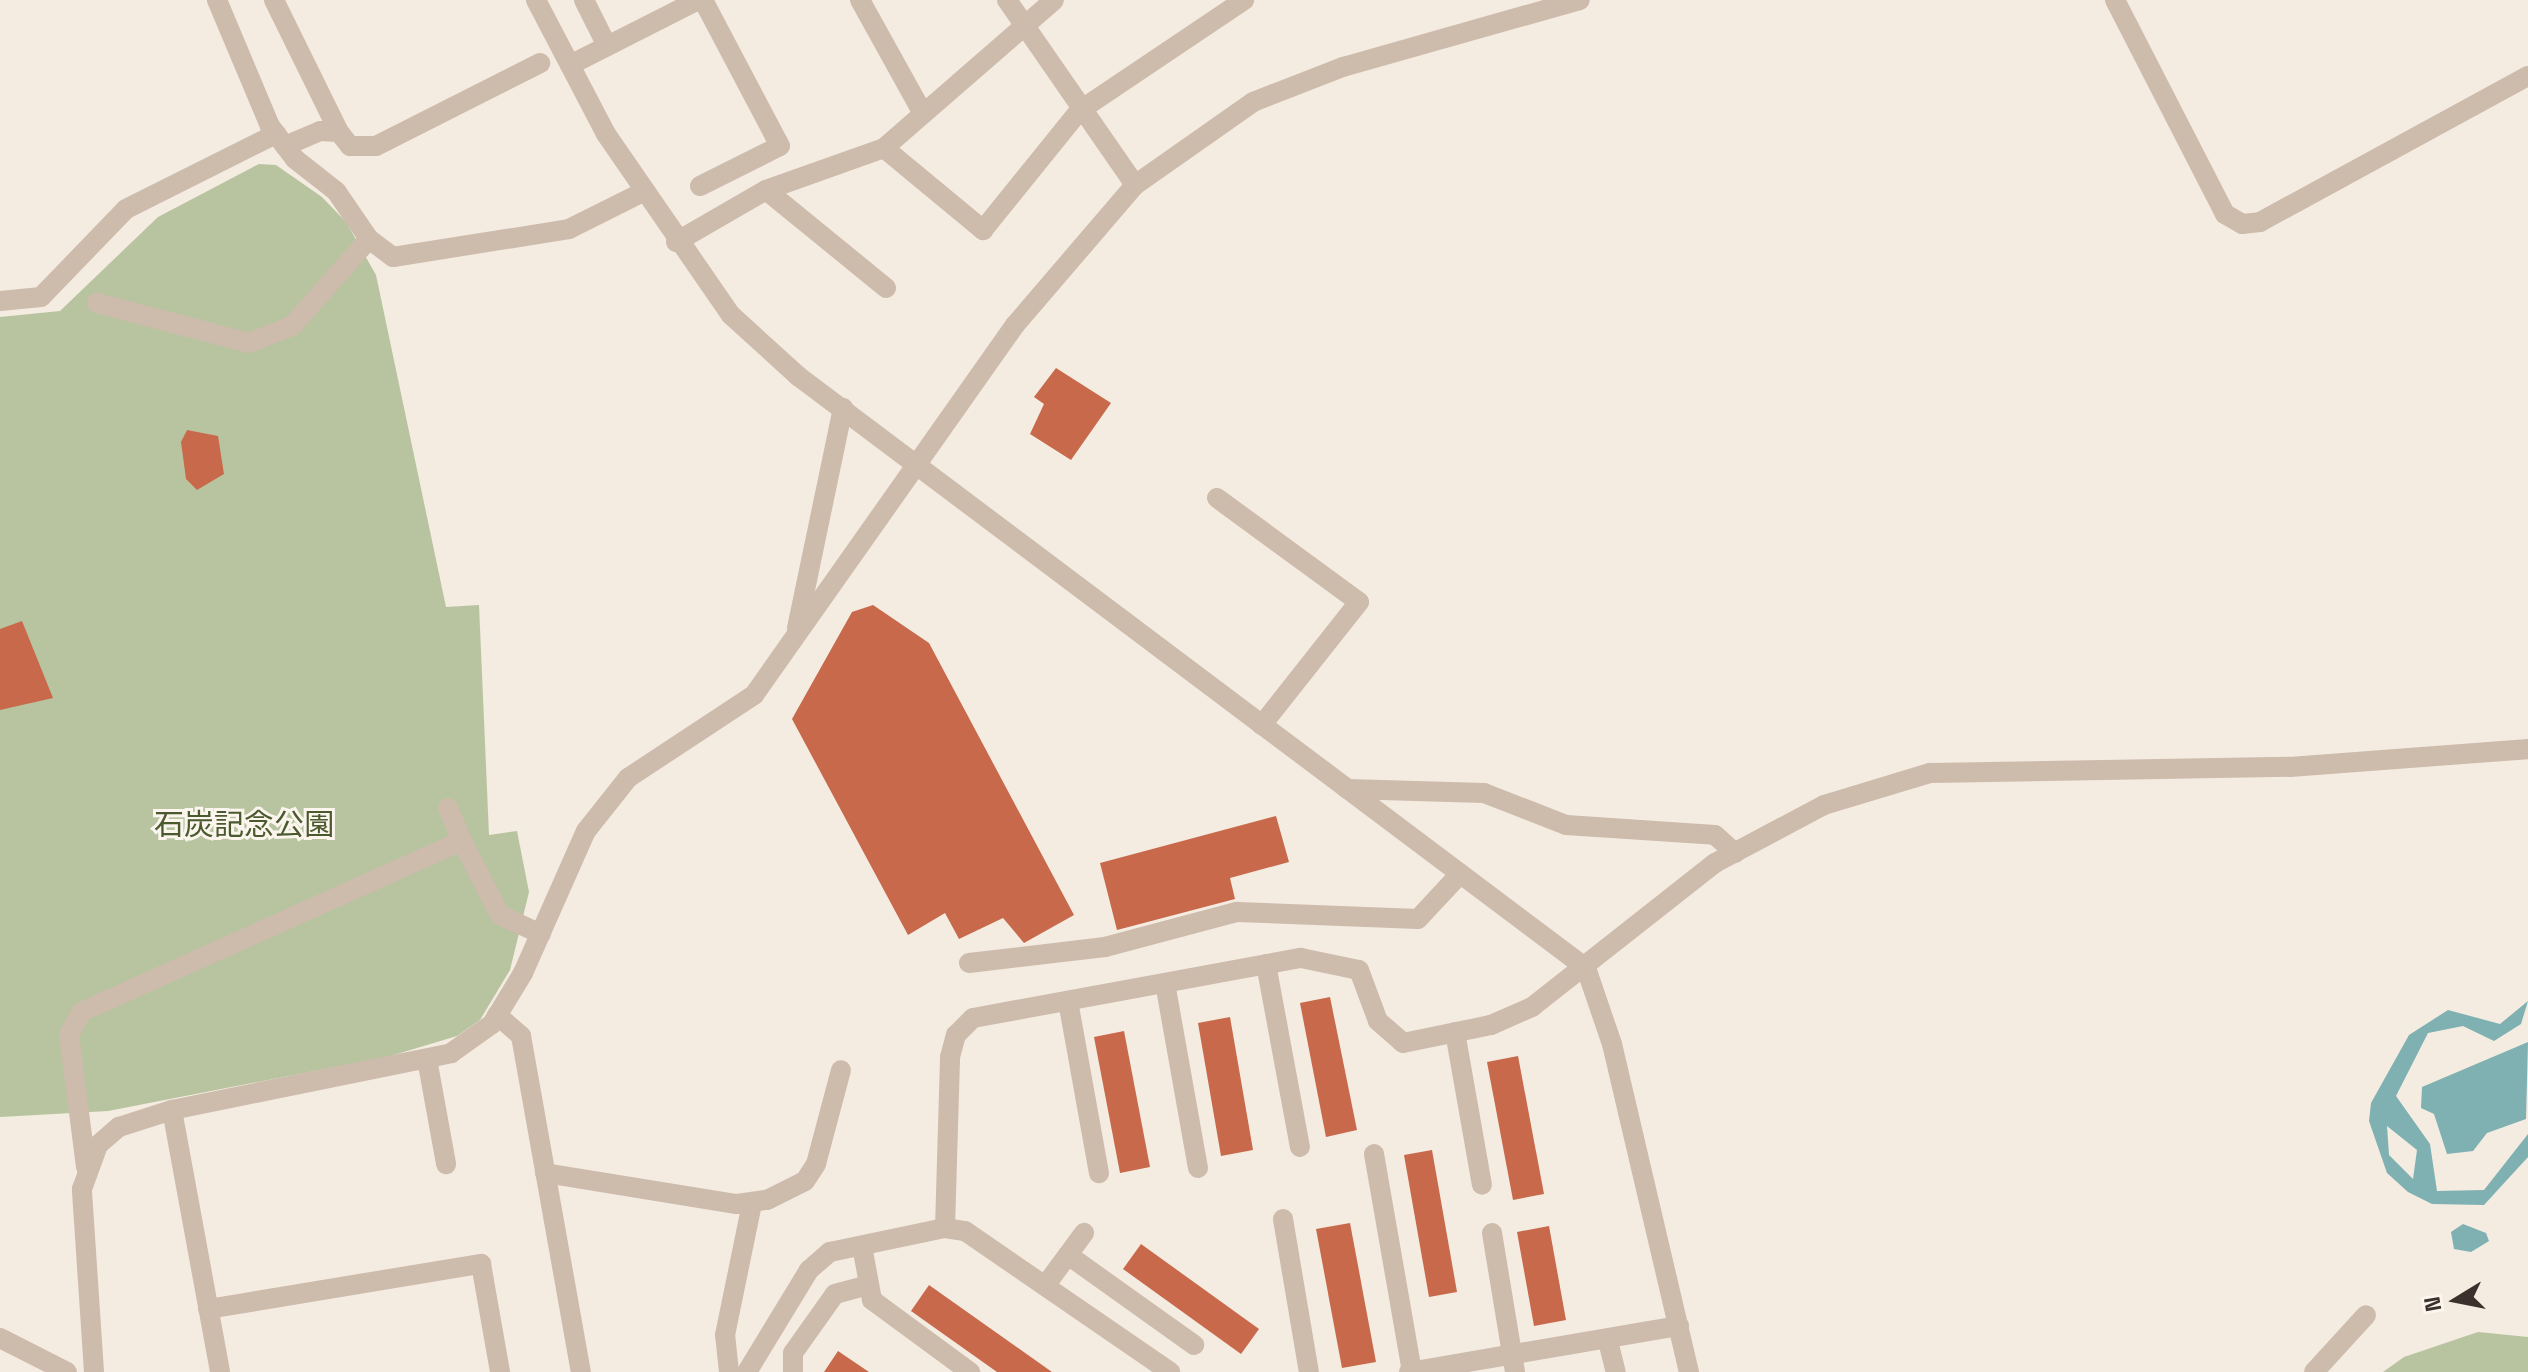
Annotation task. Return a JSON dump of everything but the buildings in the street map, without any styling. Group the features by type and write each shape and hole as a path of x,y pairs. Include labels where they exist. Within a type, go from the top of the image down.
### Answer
{"street":[{"path":"217,0 280,140 336,191 369,239 393,257 427,256 569,229 643,192"},
{"path":"274,0 339,132 350,146 376,146 540,63"},
{"path":"536,0 643,192 731,315 843,408 1586,968 1612,1044 1689,1372"},
{"path":"584,0 607,46"},
{"path":"570,65 700,0 780,146 700,186"},
{"path":"860,0 922,112"},
{"path":"1007,0 1079,111 1135,185"},
{"path":"676,242 766,190 884,148 1054,0"},
{"path":"884,148 983,230 1079,111 1244,0"},
{"path":"86,1167 119,1127 172,1110 451,1053 497,1015 541,934 586,831 628,778 754,695 914,460 1015,325 1135,185 1253,102 1343,67 1580,0"},
{"path":"2115,0 2225,214 2242,224 2260,222 2528,76"},
{"path":"0,301 41,297 126,209 280,140 320,131 339,132"},
{"path":"766,190 886,288"},
{"path":"97,303 249,343 292,326 369,239"},
{"path":"796,636 843,408"},
{"path":"1217,498 1359,602 1262,725"},
{"path":"945,1228 956,1035 973,1018 1266,964 1343,962 1369,981 1378,1021 1403,1043 1455,1032 1532,1007 1735,853 1824,805 1930,773 2290,767 2528,749"},
{"path":"1347,789 1484,793 1566,825 1715,835 1735,853"},
{"path":"448,808 492,906 541,934"},
{"path":"94,1372 86,1167 69,1035 75,1016 203,963 248,932 462,841"},
{"path":"969,963 1105,947 1237,912 1418,919 1460,874"},
{"path":"1266,964 1300,1147"},
{"path":"1165,983 1198,1168"},
{"path":"1068,1001 1099,1173"},
{"path":"497,1015 521,1036 581,1372"},
{"path":"1455,1032 1482,1185"},
{"path":"427,1059 446,1164"},
{"path":"545,1173 752,1204 805,1181 825,1138 841,1070"},
{"path":"172,1110 220,1372"},
{"path":"1374,1154 1411,1372 1514,1364 1679,1326"},
{"path":"729,1372 725,1335 752,1204"},
{"path":"1283,1219 1309,1372"},
{"path":"747,1372 809,1270 830,1252 945,1228 965,1231 1168,1371"},
{"path":"1045,1286 1084,1233"},
{"path":"1492,1233 1514,1364"},
{"path":"862,1246 872,1300 970,1372"},
{"path":"1068,1255 1194,1345"},
{"path":"208,1309 481,1264 500,1372"},
{"path":"793,1372 793,1353 835,1294 869,1285"},
{"path":"2314,1372 2366,1315"},
{"path":"0,1338 67,1372"},
{"path":"1608,1341 1616,1372"}],"green space":[{"name":"石炭記念公園","path":"259,164 276,165 322,197 346,222 376,275 446,607 479,605 489,835 517,831 529,892 510,970 480,1020 457,1036 387,1057 108,1111 0,1117 0,317 60,311 158,217"},
{"path":"2478,1332 2528,1337 2528,1372 2383,1372 2404,1357"}],"water":[{"path":"2528,1001 2521,1024 2494,1041 2463,1026 2428,1033 2396,1096 2430,1144 2437,1191 2484,1190 2528,1134 2528,1157 2484,1205 2432,1204 2408,1192 2387,1173 2369,1121 2371,1103 2409,1035 2448,1010 2500,1024","holes":["2387,1126 2417,1150 2413,1179 2389,1155"]},
{"path":"2528,1042 2526,1119 2487,1133 2473,1151 2447,1154 2434,1114 2421,1108 2422,1087"},
{"path":"2463,1224 2486,1233 2489,1241 2471,1252 2454,1249 2451,1232"}]}
